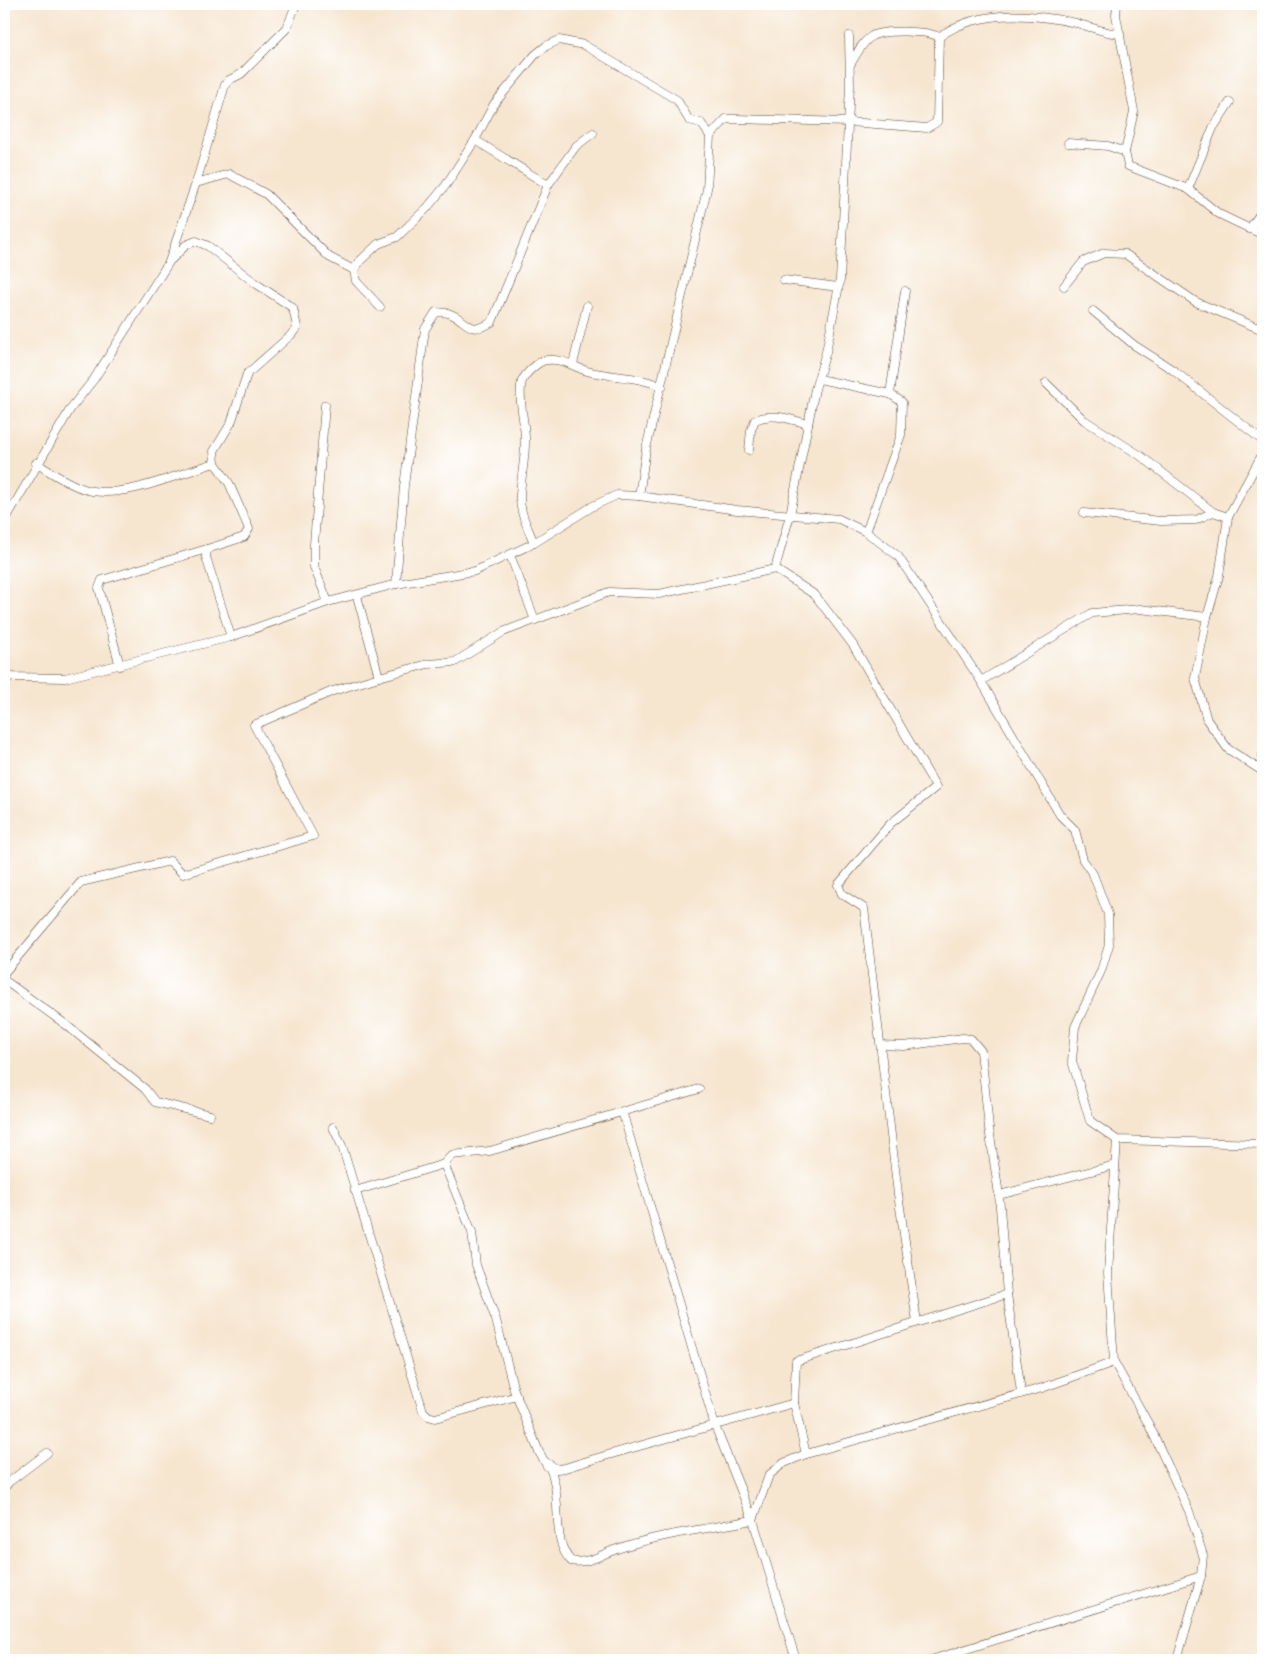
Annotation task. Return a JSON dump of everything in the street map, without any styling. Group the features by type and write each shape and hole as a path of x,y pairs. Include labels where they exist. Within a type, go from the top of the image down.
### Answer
{"street":[{"path":"169,262 196,183 225,85 228,80 241,74 287,28 296,4"},
{"path":"1117,4 1120,34 1134,111 1124,152 1128,166 1188,189 1219,214 1263,235"},
{"path":"939,36 953,26 994,16 1029,16 1075,23 1120,34"},
{"path":"850,65 860,48 872,36 916,31 939,36"},
{"path":"774,569 790,515 808,424 826,352 838,287 849,122 849,36"},
{"path":"710,136 726,120 849,122 927,128 937,122 939,36"},
{"path":"380,307 356,281 354,270 360,261 378,244 396,237 427,208 446,185 475,140 494,104 534,55 546,46 559,40 584,46 677,100 689,120 701,123 710,136 707,190 646,449 639,496"},
{"path":"1188,189 1213,128 1230,102"},
{"path":"396,584 404,486 425,329 436,312 449,313 474,328 482,328 492,322 548,185 576,146 593,133"},
{"path":"475,140 548,185"},
{"path":"1068,143 1108,146 1124,152"},
{"path":"196,183 229,174 266,194 329,257 354,270"},
{"path":"1249,229 1263,210"},
{"path":"4,522 36,463 70,408 94,379 169,262 186,245 196,241 208,246 255,283 293,308 297,327 291,335 247,374 231,423 214,451 215,462 229,482 249,529 244,537 102,580 99,588 120,666"},
{"path":"1064,286 1083,262 1104,253 1125,254 1196,302 1258,328 1263,328"},
{"path":"784,280 838,287"},
{"path":"890,394 905,292"},
{"path":"573,364 587,306"},
{"path":"1093,311 1134,345 1173,370 1263,441"},
{"path":"534,543 523,517 520,497 526,432 521,392 522,380 538,363 547,360 573,364 587,370 628,376 662,386"},
{"path":"819,379 890,394 902,402 900,435 866,532"},
{"path":"1046,382 1084,420 1141,456 1212,512 1228,517"},
{"path":"325,405 314,566 328,602"},
{"path":"748,450 751,430 755,420 764,416 776,416 808,424"},
{"path":"1263,453 1228,517 1218,576 1206,617 1195,678 1207,720 1228,749 1263,772"},
{"path":"36,463 62,480 86,489 120,492 215,462"},
{"path":"4,673 12,677 65,678 120,666 231,637 328,602 357,596 396,584 475,571 534,543 593,506 616,495 639,496 737,510 839,519 866,532 898,556 981,682 1060,815 1075,830 1083,860 1093,874 1108,914 1109,945 1101,971 1075,1027 1072,1061 1090,1122 1117,1140 1263,1144"},
{"path":"1084,513 1161,521 1196,520 1212,512"},
{"path":"207,548 206,556 231,637"},
{"path":"510,555 535,620"},
{"path":"4,973 81,882 170,861 183,874 312,836 254,725 333,691 428,664 455,662 503,632 609,592 659,594 774,569 815,595 853,645 936,787 890,824 838,886 842,894 864,908 898,1194 917,1322"},
{"path":"357,596 379,677"},
{"path":"981,682 1092,613 1140,609 1206,617"},
{"path":"1263,754 1263,772"},
{"path":"4,980 64,1024 145,1089 155,1102 210,1115"},
{"path":"881,1046 904,1046 963,1038 971,1039 981,1051 988,1128 999,1195 1007,1294 1021,1392"},
{"path":"355,1191 444,1164 452,1155 490,1151 699,1089"},
{"path":"622,1111 715,1426 753,1520 796,1660"},
{"path":"333,1127 342,1146 423,1411 428,1416 435,1418 517,1396"},
{"path":"1117,1140 1108,1273 1114,1362 1149,1425 1189,1511 1203,1555 1201,1576 1177,1660"},
{"path":"444,1164 472,1232 476,1265 496,1320 517,1396 541,1457 547,1466 547,1463 557,1469 564,1468 637,1445 715,1426 794,1403"},
{"path":"999,1195 1115,1165"},
{"path":"806,1454 794,1403 796,1361 1007,1294"},
{"path":"753,1520 770,1475 784,1463 806,1454 1021,1392 1042,1388 1114,1362"},
{"path":"4,1488 47,1453"},
{"path":"547,1463 556,1481 562,1550 571,1561 587,1562 620,1548 651,1539 753,1520"},
{"path":"931,1660 1201,1576"}]}
